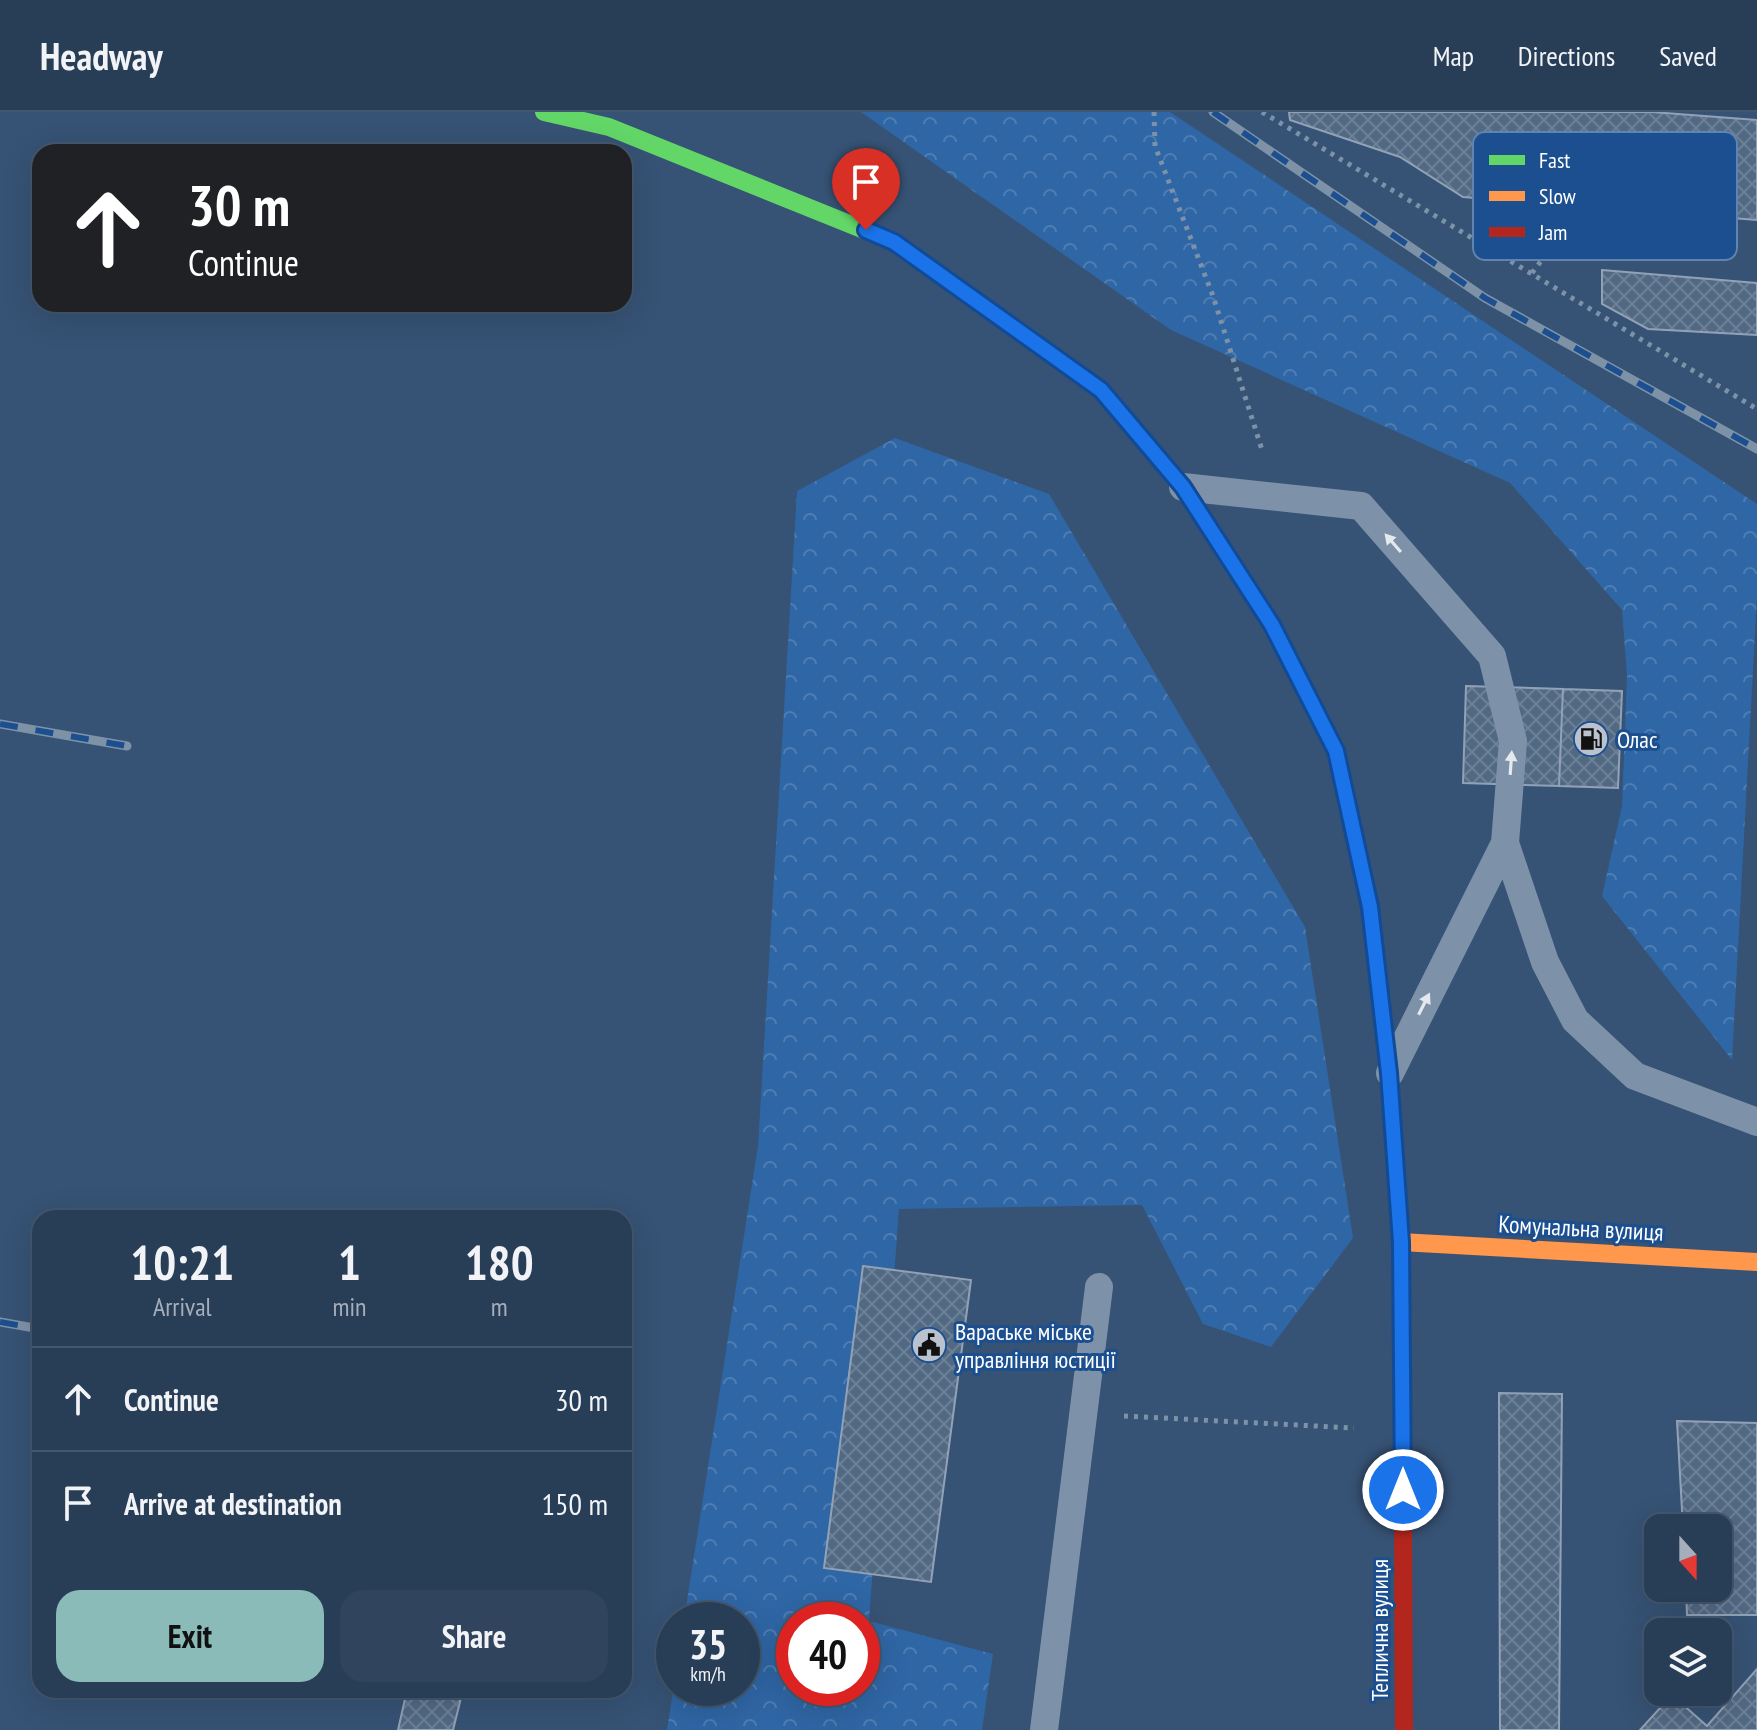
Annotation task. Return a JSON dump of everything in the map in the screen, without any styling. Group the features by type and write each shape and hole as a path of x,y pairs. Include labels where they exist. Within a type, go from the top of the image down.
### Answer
{"street":[{"name":"Теплична вулиця","path":"544,112 609,127 894,242 1101,390 1183,487 1272,625 1336,751 1370,907 1389,1073 1401,1242 1404,1730"},
{"name":"Комунальна вулиця","path":"1401,1242 1757,1262"}],"lane":[{"path":"1183,487 1361,506 1492,656 1513,741 1505,843 1389,1073"},
{"path":"1505,843 1545,962 1575,1020 1635,1076 1757,1122"},
{"path":"1044,1730 1099,1287"}],"path":[{"path":"1154,112 1155,146 1213,296 1277,497"},
{"path":"1262,112 1473,238"},
{"path":"1510,260 1757,409"},
{"path":"1532,273 1542,260"},
{"path":"1167,1418 1403,1430"}],"green space":[{"path":"861,112 1170,112 1757,504 1757,595 1732,1060 1602,896 1622,806 1627,676 1622,610 1510,483 1171,330"},
{"path":"895,438 1049,494 1305,927 1353,1238 1271,1347 1203,1324 1142,1205 899,1209 870,1602 776,1602 776,1706 880,1706 880,1624 993,1654 982,1730 667,1730 671,1706 760,1706 760,1602 687,1602 758,1146 797,491"}],"building":[{"path":"1289,112 1652,112 1757,120 1757,220 1737,218 1737,132 1473,132 1473,198 1463,197 1400,157 1290,120"},
{"path":"1602,270 1757,283 1757,335 1648,329 1602,304"},
{"path":"1466,686 1563,689 1559,786 1463,783"},
{"name":"Олас","path":"1563,689 1622,691 1618,788 1559,786"},
{"path":"863,1266 971,1280 931,1582 824,1568"},
{"path":"1499,1393 1562,1394 1559,1730 1500,1730"},
{"path":"1677,1421 1757,1423 1757,1615 1687,1615 1687,1602 1732,1602 1732,1514 1682,1514"},
{"path":"1757,1669 1757,1730 1640,1730 1662,1706 1684,1706 1707,1726 1725,1706 1732,1706 1732,1698"},
{"path":"405,1698 461,1698 453,1730 398,1730"}],"railway":[{"path":"1213,112 1485,298 1757,449"},
{"path":"0,724 127,746"},
{"path":"0,1322 32,1328"}],"traffic: fast":[{"path":"544,112 609,127 894,242 1101,390 1167,468"},
{"path":"1350,816 1370,907 1389,1073 1401,1242 1403,1521"}],"traffic: slow":[{"path":"1167,468 1183,487 1272,625 1336,751 1350,816"},
{"path":"1401,1242 1757,1262"}],"traffic: jam":[{"path":"1403,1521 1404,1730"}],"place":[{"name":"Олас","path":"1591,739"},
{"name":"Вараське міське управління юстиції","path":"929,1345"}],"route":[{"path":"866,230 894,242 1101,390 1183,487 1272,625 1336,751 1370,907 1389,1073 1401,1242 1403,1490"}]}
